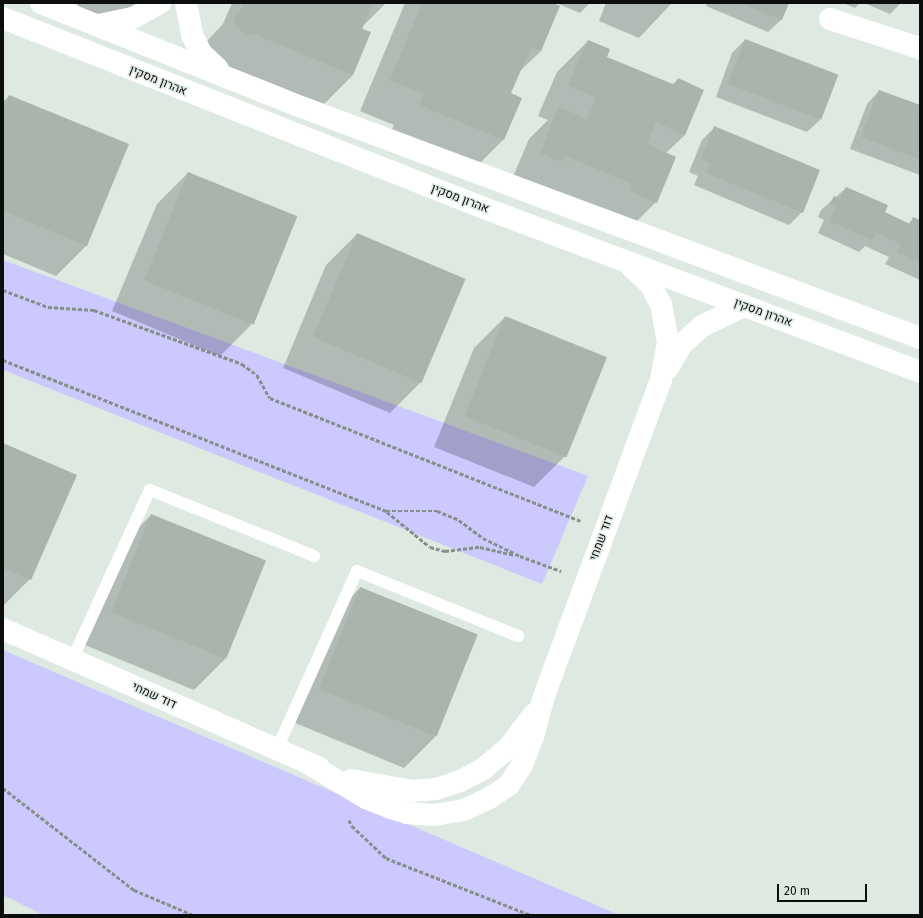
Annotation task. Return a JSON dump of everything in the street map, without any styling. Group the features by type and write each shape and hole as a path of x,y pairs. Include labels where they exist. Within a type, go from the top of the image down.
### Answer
{"street":[{"path":"41,3 304,108 920,338"},
{"path":"99,25 133,18 160,3"},
{"path":"186,3 192,35 201,53 225,76"},
{"name":"אהרון מסקין","path":"3,18 182,91 627,263 920,372"},
{"path":"830,19 919,48 920,46"},
{"name":"דוד שמחי","path":"306,762 366,798 407,813 435,815 464,810 488,799 508,785 522,765 534,737 544,696 661,379 668,343 662,305 651,286 627,263"},
{"name":"דוד שמחי","path":"661,379 682,344 702,326 744,306"},
{"name":"דוד שמחי","path":"3,629 306,762 363,784 413,791 436,789 458,782 483,769 504,751 527,726 544,696"}],"lane":[{"path":"72,660 150,490 314,556"},
{"path":"277,749 357,571 518,636"}],"path":[{"path":"3,290 48,307 94,310 242,364 258,375 270,398 605,530"},
{"path":"3,360 386,511 430,547 445,551 480,547 520,556"},
{"path":"386,511 437,511 459,520 483,538 520,556 587,580"},
{"path":"3,788 134,890 193,915"},
{"path":"347,813 352,826 386,858 531,915"}],"shaded area":[{"path":"3,260 588,476 542,584 3,370"},
{"path":"3,650 619,915 43,915 3,895"}],"building":[{"path":"244,3 373,3 362,29 371,32 353,75 254,34 252,36 244,33 235,24 235,13 240,13"},
{"path":"422,3 553,3 560,6 541,51 531,47 511,93 522,98 504,140 419,105 424,94 390,80"},
{"path":"740,3 789,3 782,20"},
{"path":"745,39 838,75 821,120 728,84"},
{"path":"588,40 610,49 607,57 675,85 678,78 704,90 685,135 656,122 647,144 676,157 657,203 630,191 633,184 565,156 562,162 540,153 559,107 587,119 596,98 568,85"},
{"path":"879,90 920,105 920,159 861,137"},
{"path":"9,95 129,144 87,246 3,211 3,109"},
{"path":"714,126 820,170 803,213 706,173 710,163 701,159"},
{"path":"188,172 297,216 254,325 144,280"},
{"path":"846,187 888,205 885,212 910,224 913,217 920,220 920,262 897,252 901,244 876,233 872,240 830,221 836,207 830,204 834,196 840,199"},
{"path":"357,233 466,279 421,383 313,337"},
{"path":"505,316 607,357 567,457 465,416"},
{"path":"3,443 77,475 31,580 3,568"},
{"path":"151,514 266,560 226,659 111,612"},
{"path":"360,587 478,635 437,737 319,689"}]}
